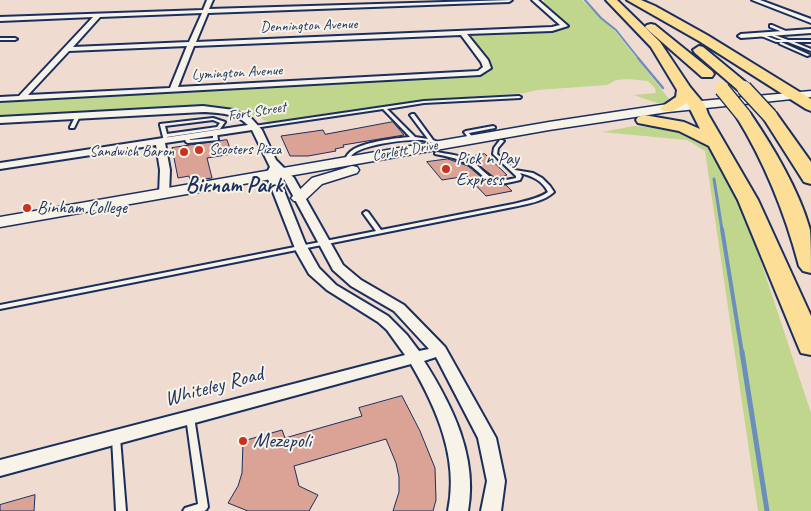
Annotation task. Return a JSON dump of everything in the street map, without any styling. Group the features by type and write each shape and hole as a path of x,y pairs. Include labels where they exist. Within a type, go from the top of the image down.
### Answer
{"highway":[{"path":"611,0 656,45 698,109 748,200 811,346"},
{"path":"617,0 675,46 722,89 744,116 758,137 780,180 811,266"},
{"path":"632,0 659,13 772,80 807,98"},
{"path":"632,0 702,52 744,88 770,116 811,178"},
{"path":"668,108 680,102 684,97 684,90"},
{"path":"644,120 684,127 718,144"}],"main road":[{"name":"Corlett Drive","path":"0,222 279,174 367,165 436,146 502,141 644,120 698,109 807,98"},
{"name":"Corlett Drive","path":"0,227 472,139 668,108 698,109"},
{"path":"300,198 317,181 367,165"}],"street":[{"path":"173,90 210,0"},
{"path":"0,19 509,0"},
{"path":"755,0 811,21"},
{"name":"Dennington Avenue","path":"66,50 562,28 564,24 536,1"},
{"path":"20,98 98,16"},
{"path":"741,36 810,32"},
{"name":"Lymington Avenue","path":"0,100 475,74 485,70 486,65 463,33"},
{"path":"0,120 162,111 221,111 238,115 254,127 279,174 301,247 320,278 392,327 413,357 431,388 454,440 462,479 458,511"},
{"name":"Fort Street","path":"0,166 163,139 186,138 254,127"},
{"path":"163,139 164,194"},
{"path":"279,174 300,198 334,262 343,272 363,288 399,308 440,351 488,438 496,481 491,511"},
{"name":"Whiteley Road","path":"0,468 440,351"}],"lane":[{"path":"771,26 786,32"},
{"path":"766,34 808,55"},
{"path":"766,34 811,50"},
{"path":"0,39 15,39"},
{"path":"777,41 811,41"},
{"name":"Fort Street","path":"254,127 433,101 519,97"},
{"path":"384,108 413,138 436,146 467,161 492,181 499,182 518,178 519,176 495,154 496,148 502,141"},
{"path":"412,115 436,146"},
{"path":"72,127 78,116"},
{"path":"213,119 223,122 221,126 214,128 163,139 162,125 213,119"},
{"path":"472,139 466,132 492,127"},
{"path":"346,161 350,154 357,149 413,138"},
{"path":"0,307 531,201 545,197 551,192 548,186 536,176 514,171"},
{"path":"366,213 380,232"},
{"path":"188,511 203,506 190,417"},
{"path":"115,437 121,511"}],"green space":[{"path":"544,0 582,0 614,30 669,99 667,103 657,103 634,95 656,93 655,88 648,81 628,79 616,80 607,85 422,100 269,122 240,110 201,106 0,116 0,101 476,76 487,73 492,68 471,35 552,31 563,29 567,26 567,23 544,3"},
{"path":"634,126 673,129 707,142 734,189 761,262 811,413 811,511 758,511 705,151 687,140 602,132"}],"building":[{"path":"393,122 404,135 343,145 344,147 335,149 336,151 308,156 290,156 281,136 323,130 325,134"},
{"path":"227,140 232,154 207,158 212,178 190,181 189,176 178,178 172,148"},
{"path":"485,154 507,175 498,177 500,179 494,177 468,157"},
{"path":"448,159 468,166 488,183 506,185 512,191 486,196 467,176 442,180 427,162"},
{"path":"402,396 420,431 435,468 436,500 433,511 393,511 399,492 399,477 396,463 386,439 294,466 299,486 318,495 309,511 248,511 228,503 238,486 242,473 243,441 282,430 285,438 362,416 359,408"},
{"path":"35,495 34,511 0,511 0,505"}],"waterway":[{"path":"585,0 601,18 616,30 639,59"},
{"path":"638,58 663,88"},
{"path":"714,179 722,230"},
{"path":"722,229 742,353"},
{"path":"742,352 767,511"}],"place":[{"name":"Scooters Pizza","path":"199,150"},
{"name":"Sandwich Baron","path":"184,152"},
{"name":"Pick n Pay Express","path":"446,169"},
{"name":"Binham College","path":"27,208"},
{"name":"Mezepoli","path":"243,441"}],"district":[{"name":"Birnam Park","path":"234,186"}]}
